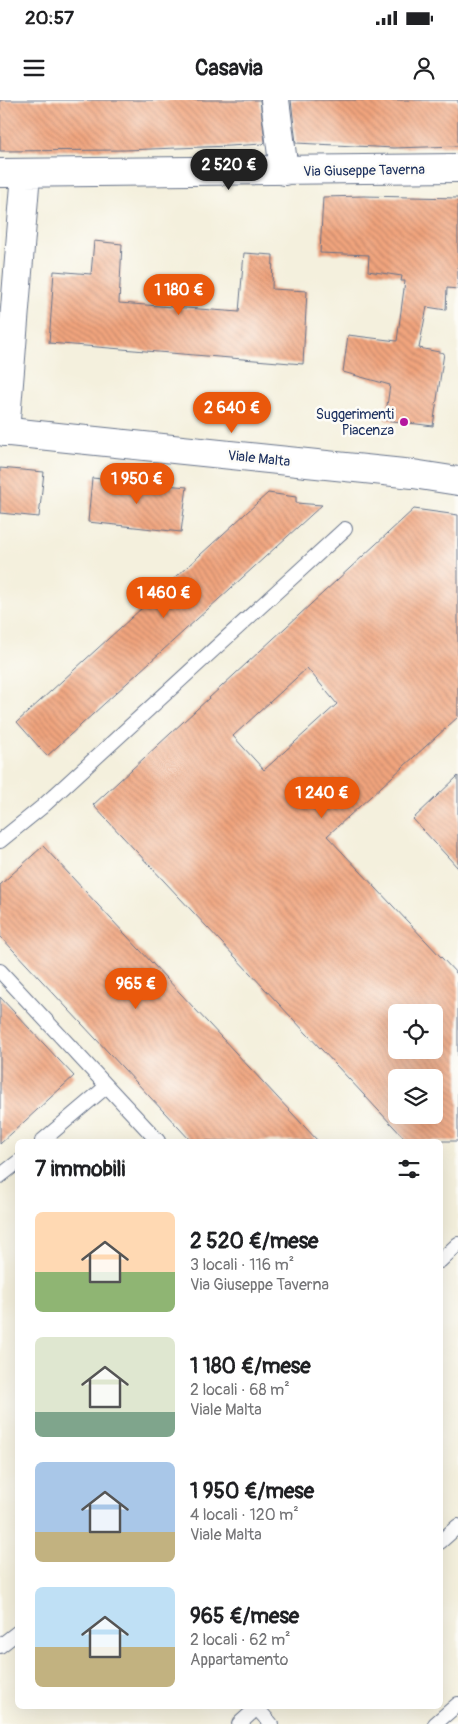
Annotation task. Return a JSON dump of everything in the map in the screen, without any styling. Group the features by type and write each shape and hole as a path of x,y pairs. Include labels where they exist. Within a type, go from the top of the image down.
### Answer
{"street":[{"path":"275,100 284,171"},
{"name":"Via Giuseppe Taverna","path":"13,173 458,168"},
{"path":"3,432 13,173"},
{"name":"Viale Malta","path":"3,432 413,474 458,481"}],"lane":[{"path":"0,841 42,807 345,529"},
{"path":"0,970 156,1139"},
{"path":"44,1139 107,1086"},
{"path":"0,1176 15,1164"},
{"path":"443,1258 458,1244"},
{"path":"443,1539 458,1526"},
{"path":"0,1646 15,1634"},
{"path":"435,1724 458,1704"},
{"path":"239,1724 255,1709"},
{"path":"259,1709 271,1724"}],"building":[{"path":"0,100 260,100 265,142 263,144 229,146 125,150 0,151"},
{"path":"291,100 458,100 458,146 394,148 296,143"},
{"path":"323,197 458,198 458,289 447,288 446,310 427,307 419,348 444,353 433,426 385,420 390,385 343,372 348,335 397,341 405,281 401,281 402,276 368,271 369,255 320,253"},
{"path":"94,241 122,244 119,303 239,312 244,253 273,255 272,289 307,291 303,364 49,343 54,271 91,274"},
{"path":"0,468 44,472 39,517 0,513"},
{"path":"92,478 187,487 181,532 88,522"},
{"path":"268,493 296,497 296,503 322,505 47,756 17,722"},
{"path":"414,509 458,515 458,717 327,836 458,975 458,1141 443,1141 443,1139 405,1139 391,1124 443,1124 443,1069 388,1069 388,1121 93,805","holes":["307,668 337,704 264,770 233,736"]},
{"path":"458,776 458,868 413,819"},
{"path":"43,846 316,1139 189,1139 0,936 0,885"},
{"path":"0,997 74,1076 0,1144"}],"place":[{"name":"Suggerimenti Piacenza","path":"404,422"}]}
